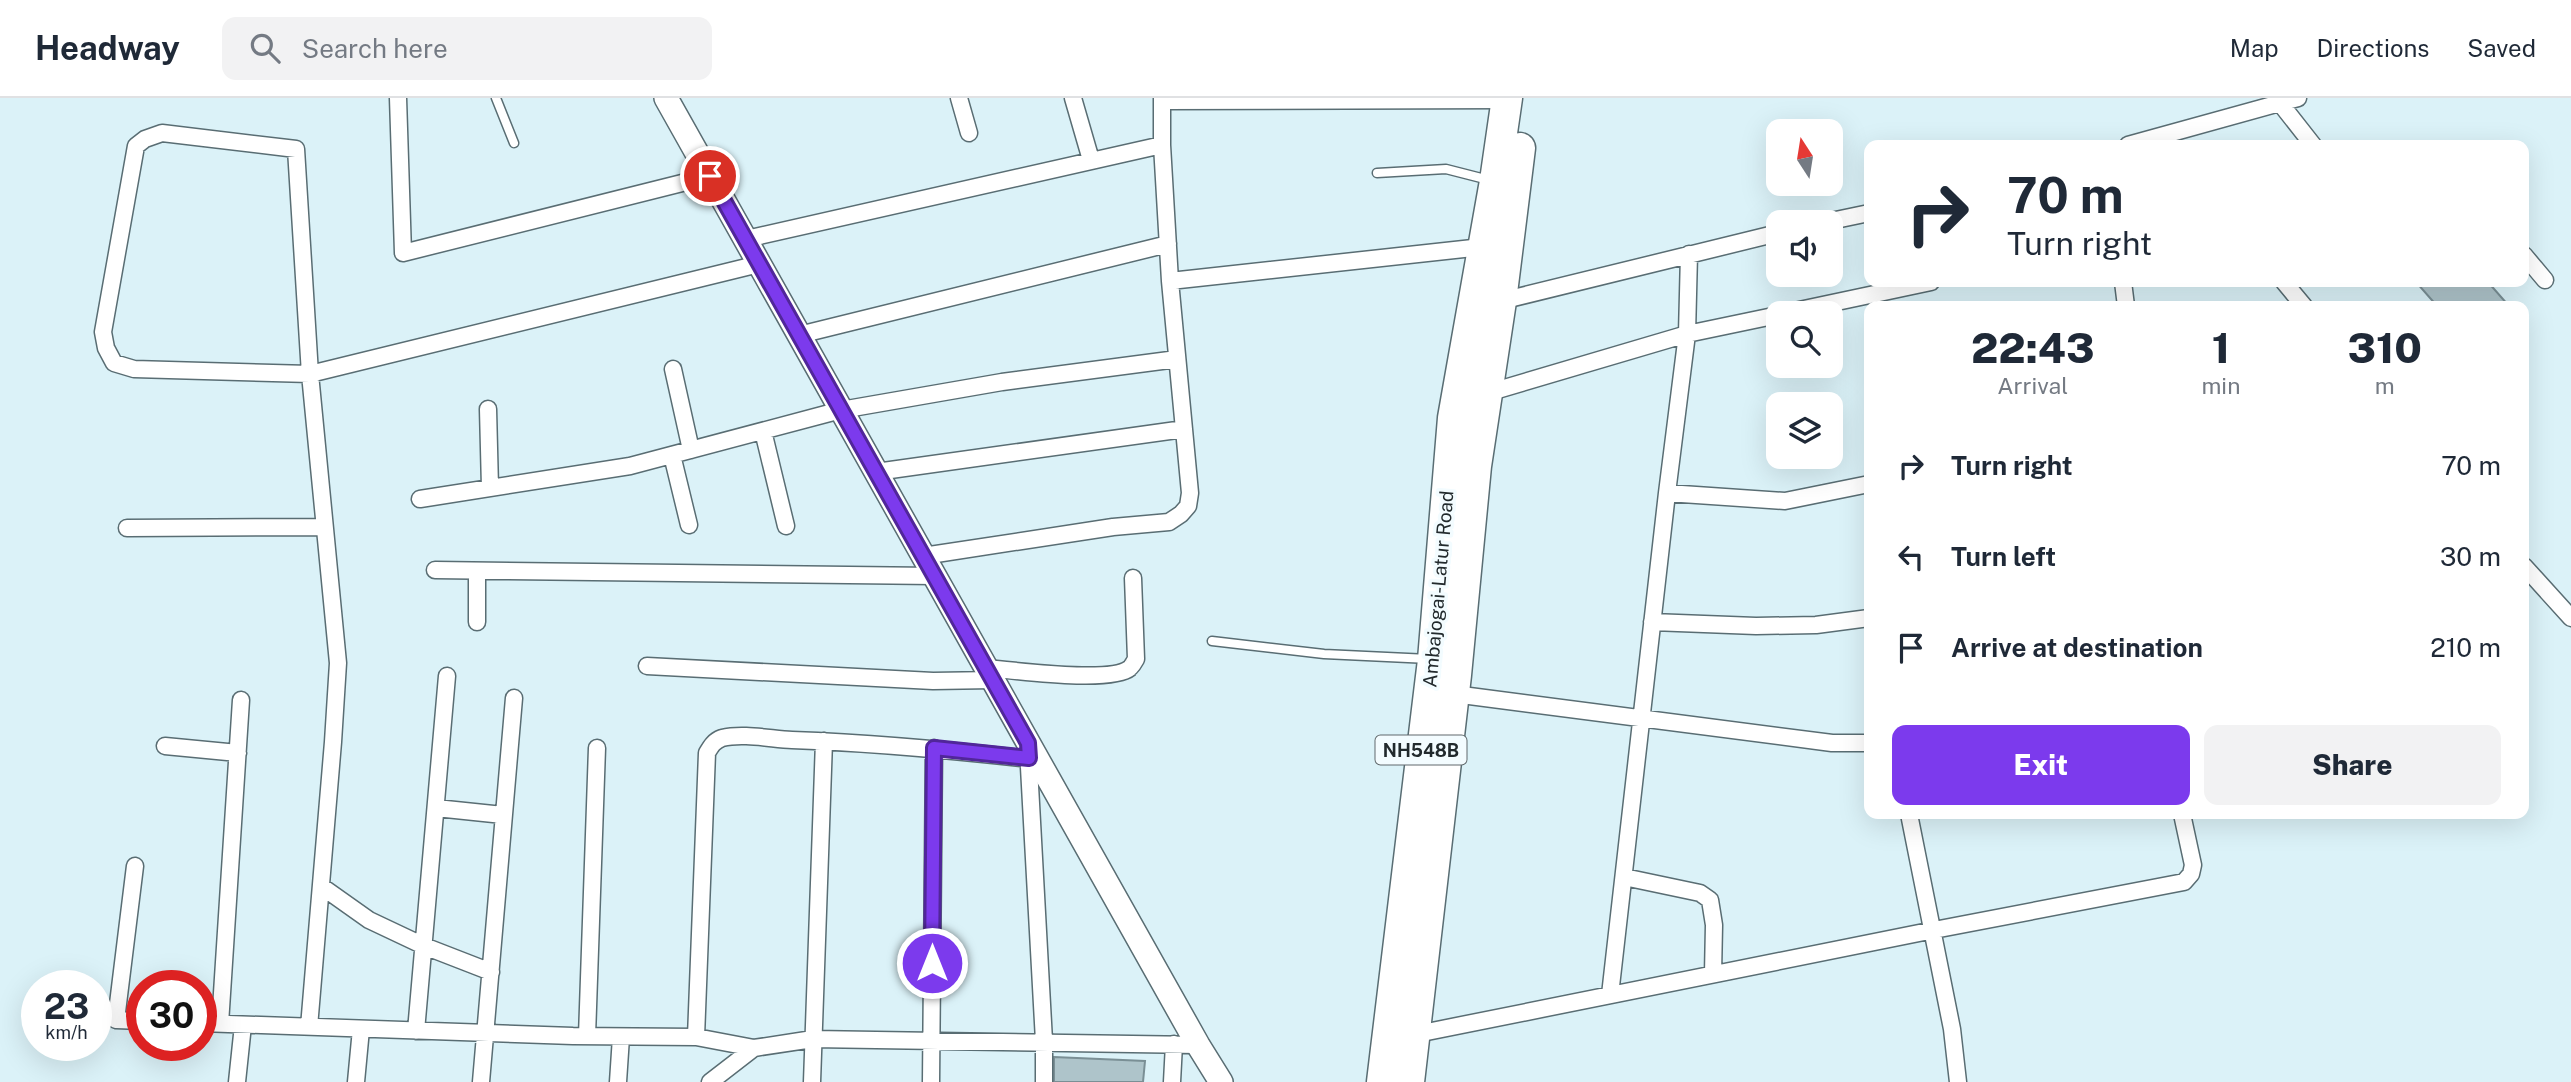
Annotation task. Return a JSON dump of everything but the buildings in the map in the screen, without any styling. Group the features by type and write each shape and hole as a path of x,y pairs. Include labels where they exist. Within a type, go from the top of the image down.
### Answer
{"highway":[{"name":"Ambajogai-Latur Road","path":"1382,1082 1401,1036 1453,418 1482,247 1513,99"},
{"name":"NH548B","path":"1409,1082 1401,1036 1454,694 1476,466 1501,301 1513,99"}],"main road":[{"path":"666,98 935,576 1028,751 1221,1082"}],"street":[{"path":"398,98 404,253 710,176"},
{"path":"958,98 969,133"},
{"path":"1073,98 1091,160"},
{"path":"2171,140 2298,98"},
{"path":"923,556 1112,527 1169,522 1188,506 1190,494 1170,281 1162,145 1163,99 1513,99"},
{"path":"2280,103 2309,140"},
{"path":"309,1027 338,663 310,373 296,149 162,133 145,139 136,146 103,332 106,348 114,363 134,369 310,373 759,264"},
{"path":"746,239 1162,145"},
{"path":"1843,218 1864,213"},
{"path":"1501,301 1766,236"},
{"path":"799,335 1168,244"},
{"path":"1170,281 1482,247"},
{"path":"1610,995 1687,334 1689,254"},
{"path":"2529,261 2545,279"},
{"path":"1842,301 1907,287"},
{"path":"2288,287 2300,301"},
{"path":"1458,388 1487,394 1687,334 1766,318"},
{"path":"420,499 630,466 841,410 1002,382 1177,359"},
{"path":"673,369 691,450"},
{"path":"488,409 491,488"},
{"path":"876,472 1184,429"},
{"path":"763,431 786,526"},
{"path":"672,455 690,525"},
{"path":"1667,493 1784,501 1864,485"},
{"path":"127,528 324,527"},
{"path":"435,570 935,576"},
{"path":"477,571 477,622"},
{"path":"2529,572 2571,618"},
{"path":"648,666 933,681 989,674 1116,674 1130,668 1136,659 1133,578"},
{"path":"1652,622 1756,626 1816,625 1864,619"},
{"path":"416,1031 447,676"},
{"path":"1454,694 1832,743 1864,743"},
{"path":"481,1082 514,698"},
{"path":"220,1024 241,700"},
{"path":"696,1037 707,753 713,744 722,738 1028,751 1044,1082"},
{"path":"812,1082 824,741"},
{"path":"165,746 237,753"},
{"path":"587,1037 597,748"},
{"path":"931,1082 934,748"},
{"path":"436,808 503,815"},
{"path":"1910,819 1934,930 1952,1029 1958,1082"},
{"path":"1401,1036 2184,883 2191,874 2193,865 2183,819"},
{"path":"126,1020 116,1020 135,866"},
{"path":"1624,877 1700,893 1710,901 1714,925 1713,974"},
{"path":"321,886 369,920 424,946 491,972"},
{"path":"217,1024 587,1037 696,1037 754,1048 813,1039 1198,1045"},
{"path":"237,1082 243,1025"},
{"path":"356,1082 360,1029"},
{"path":"618,1082 621,1037"},
{"path":"1172,1082 1174,1044"},
{"path":"710,1082 754,1048"}],"lane":[{"path":"496,98 514,142"},
{"path":"1377,173 1446,169 1495,181"},
{"path":"1212,641 1324,654 1433,660"}],"route":[{"path":"710,176 1028,743 1029,758 934,748 932,963"}]}
